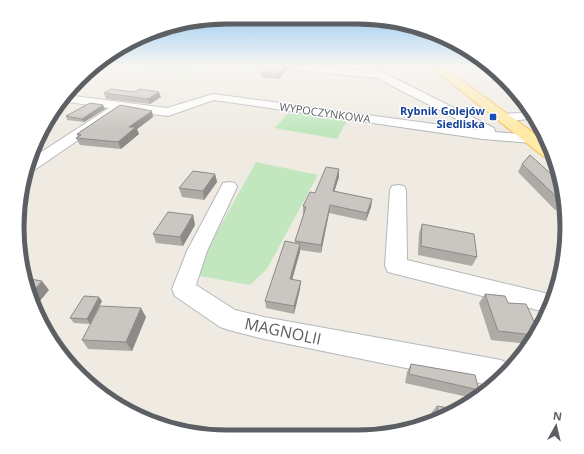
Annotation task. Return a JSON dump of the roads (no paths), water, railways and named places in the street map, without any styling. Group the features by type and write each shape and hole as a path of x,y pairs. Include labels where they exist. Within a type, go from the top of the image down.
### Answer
{"main road":[{"path":"463,87 545,150"}],"street":[{"path":"403,87 499,136"},
{"name":"WYPOCZYNKOWA","path":"69,99 168,112 213,97 531,140"},
{"path":"34,164 120,106"},
{"path":"503,118 527,116"},
{"name":"MAGNOLII","path":"229,187 197,251 183,290 229,320 498,373"},
{"path":"398,190 396,266 546,302"}],"place":[{"name":"Rybnik Golejów Siedliska","path":"493,117"}]}
